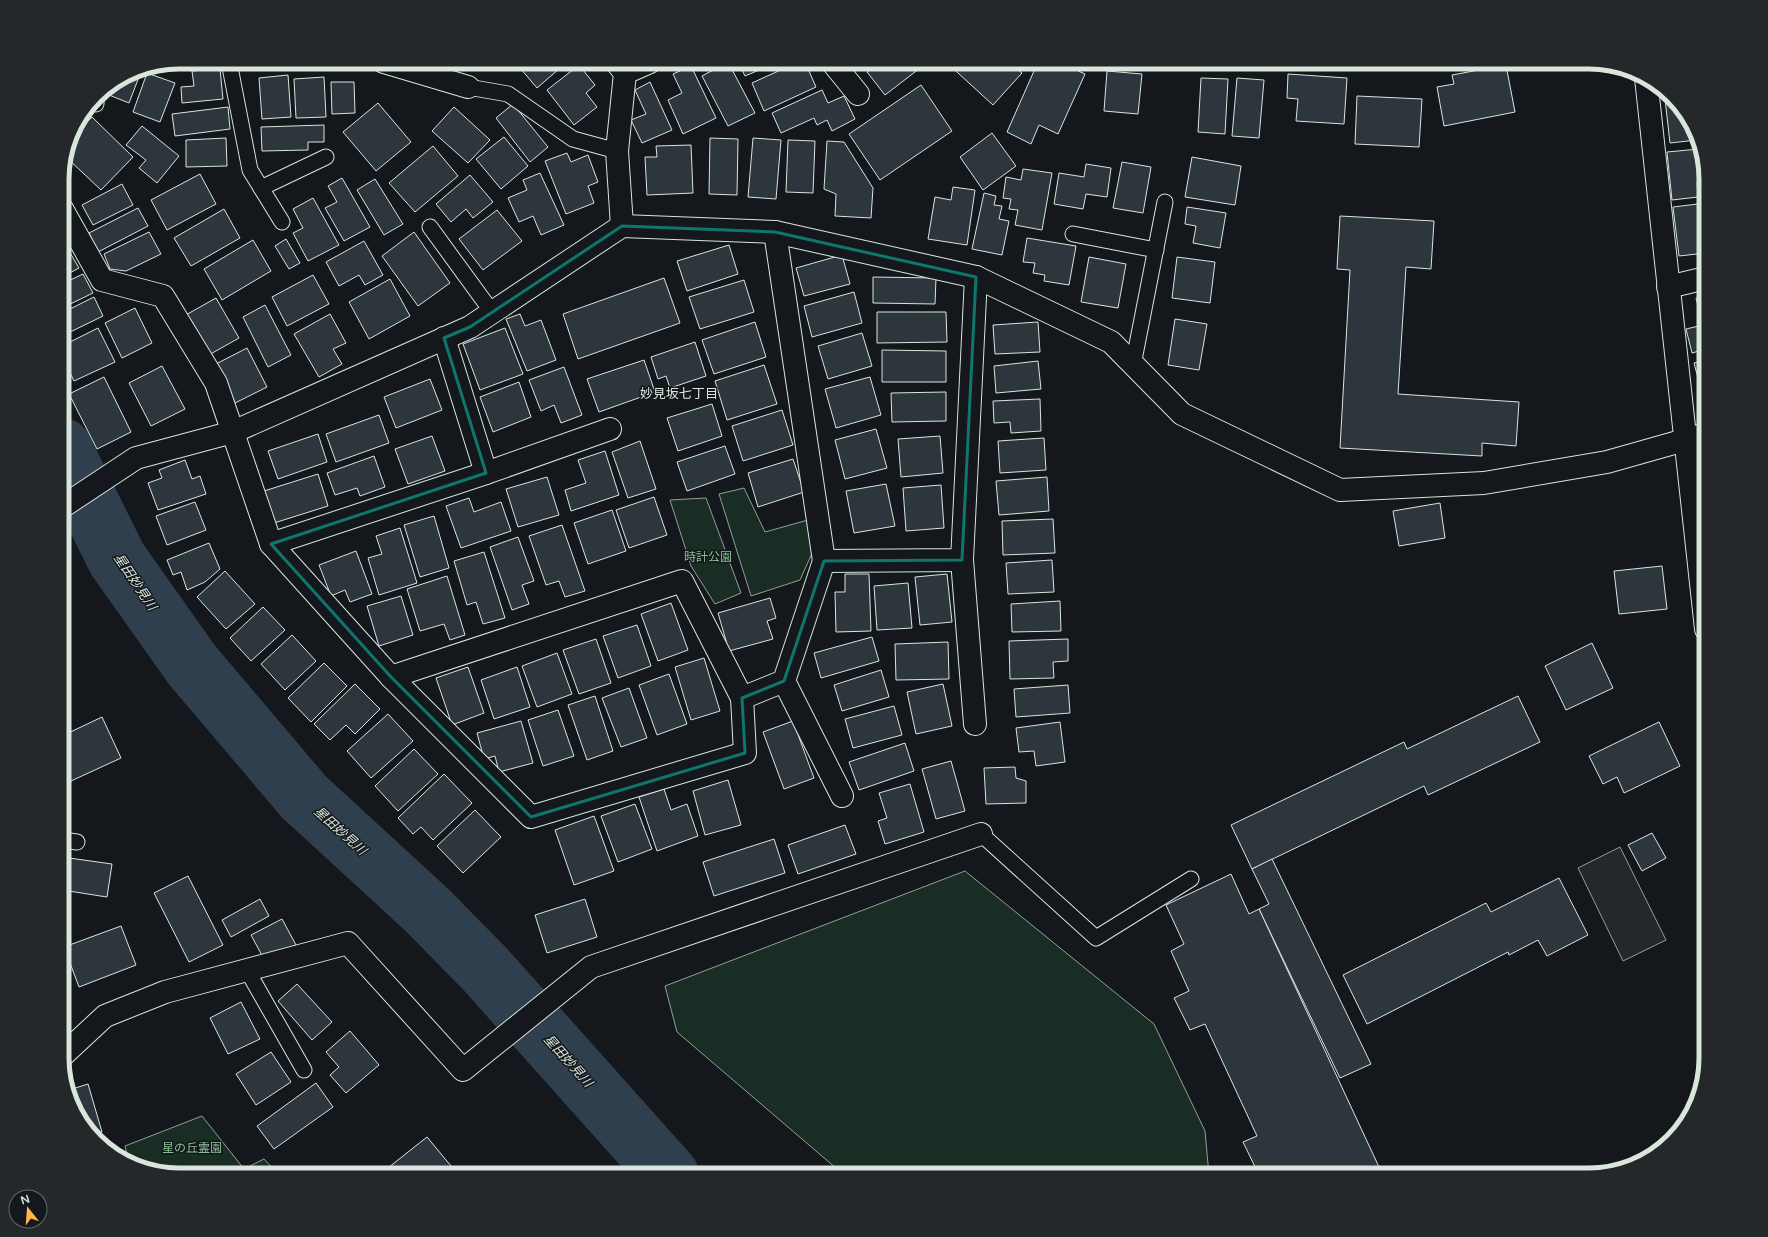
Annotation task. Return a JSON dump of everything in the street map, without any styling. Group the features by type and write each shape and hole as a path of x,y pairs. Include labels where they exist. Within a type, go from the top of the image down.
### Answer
{"street":[{"path":"408,69 468,87"},
{"path":"620,69 617,151 622,226"},
{"path":"838,69 858,94"},
{"path":"1647,86 1699,566"},
{"path":"69,221 102,280 163,296 216,383 271,544 391,677 531,817 745,753 742,698 682,581 391,677"},
{"path":"69,502 136,458 233,432 470,327 622,226 775,232 976,277 1111,342 1182,414 1340,490 1484,483 1607,462 1699,436"},
{"path":"775,232 824,561 784,681 842,796"},
{"path":"975,724 962,560 976,277"},
{"path":"1668,287 1699,280"},
{"path":"444,338 486,473"},
{"path":"271,544 486,473 610,429"},
{"path":"824,561 962,560"},
{"path":"742,698 784,681"},
{"path":"69,1049 105,1016 165,992 348,943 463,1070 591,967 981,834"}],"lane":[{"path":"230,69 250,170 282,222"},
{"path":"468,87 508,94 573,139 617,151"},
{"path":"261,188 326,157"},
{"path":"1134,365 1165,202"},
{"path":"430,227 492,312"},
{"path":"1073,234 1156,250"},
{"path":"981,834 1096,938 1191,879"},
{"path":"248,970 304,1070"}],"highlighted area":[{"path":"622,226 775,232 976,277 962,560 824,561 784,681 742,698 745,753 531,817 391,677 271,544 486,473 444,338 470,327"}],"green space":[{"path":"744,488 765,532 808,520 814,549 800,580 751,596 719,494"},
{"name":"時計公園","path":"706,498 741,593 715,604 691,566 670,500"},
{"path":"965,871 1154,1024 1205,1131 1208,1168 836,1168 677,1032 665,986"},
{"name":"星の丘霊園","path":"202,1116 243,1168 165,1167 150,1164 130,1157 127,1155 125,1146"},
{"name":"星の丘霊園","path":"264,1159 272,1168 246,1168"}],"shaded area":[{"path":"1620,847 1666,940 1623,961 1578,868"}],"building":[{"path":"220,69 223,99 182,103 181,87 194,86 192,71"},
{"path":"521,69 559,69 537,88"},
{"path":"574,69 582,69 595,85 586,93 597,107 574,125 547,90"},
{"path":"684,69 692,69 716,118 683,134 668,100 682,93 673,74"},
{"path":"715,69 732,69 755,113 728,126 702,76"},
{"path":"742,69 762,69 745,76"},
{"path":"783,69 808,69 816,87 764,111 752,83"},
{"path":"871,69 919,69 885,95 867,72"},
{"path":"954,69 1017,69 1022,73 993,105"},
{"path":"1035,69 1074,69 1085,74 1058,134 1039,125 1031,144 1007,132"},
{"path":"1484,69 1507,69 1515,112 1444,126 1437,87 1454,84 1452,75"},
{"path":"1107,71 1142,74 1138,114 1104,111"},
{"path":"147,74 175,83 160,122 133,112"},
{"path":"1288,74 1347,78 1344,124 1296,121 1298,99 1287,98"},
{"path":"288,75 291,117 262,119 259,78"},
{"path":"139,77 129,103 108,95 130,80"},
{"path":"324,77 326,117 296,118 294,79"},
{"path":"1201,78 1228,79 1225,134 1198,132"},
{"path":"1237,78 1264,80 1259,138 1232,136"},
{"path":"331,82 354,82 355,113 332,114"},
{"path":"650,82 672,130 642,143 631,120 646,114 635,90"},
{"path":"921,85 952,131 880,180 849,134"},
{"path":"822,90 828,103 844,96 855,119 832,131 827,120 817,125 814,118 781,133 772,113"},
{"path":"1357,96 1422,99 1419,147 1355,144"},
{"path":"1665,99 1672,106 1688,130 1692,141 1670,143"},
{"path":"378,103 411,142 376,171 343,132"},
{"path":"513,104 548,147 530,162 496,118"},
{"path":"228,107 230,129 175,136 172,114"},
{"path":"454,107 490,140 468,163 432,131"},
{"path":"92,117 133,157 101,190 71,161 77,137 81,129"},
{"path":"324,125 324,142 308,142 308,150 262,151 261,127"},
{"path":"142,126 179,156 157,183 139,168 146,160 126,145"},
{"path":"992,133 1016,166 983,190 960,157"},
{"path":"504,137 528,166 501,189 476,159"},
{"path":"226,138 227,166 186,167 186,140"},
{"path":"710,138 738,139 737,195 709,194"},
{"path":"753,138 781,140 776,199 748,197"},
{"path":"788,140 815,141 813,193 786,192"},
{"path":"827,141 844,142 873,188 871,218 835,216 836,194 824,189"},
{"path":"691,145 693,193 647,195 645,157 657,157 656,146"},
{"path":"433,146 458,176 415,212 389,183"},
{"path":"1695,149 1699,179 1699,182 1697,182 1698,197 1672,200 1667,152"},
{"path":"567,153 571,162 588,155 598,182 588,186 594,203 566,214 545,161"},
{"path":"1192,157 1241,166 1235,205 1185,197"},
{"path":"1122,162 1151,167 1143,213 1113,208"},
{"path":"1086,164 1111,168 1107,197 1086,194 1083,209 1054,204 1059,173 1084,177"},
{"path":"1023,169 1052,173 1042,230 1015,225 1018,210 1009,209 1011,199 1003,198 1006,177 1021,180"},
{"path":"540,173 564,225 541,235 533,216 519,222 508,198 527,190 523,180"},
{"path":"200,174 216,204 167,230 151,200"},
{"path":"470,175 493,202 473,218 466,209 451,222 436,204"},
{"path":"342,178 370,227 344,241 325,208 337,202 328,186"},
{"path":"375,179 403,224 384,235 357,190"},
{"path":"122,184 133,205 93,225 82,205"},
{"path":"953,187 975,190 967,245 928,239 935,197 951,200"},
{"path":"984,193 996,196 994,205 1002,206 999,219 1009,221 1002,255 972,249"},
{"path":"313,198 339,245 308,261 293,233 303,228 293,209"},
{"path":"1699,204 1699,254 1679,256 1673,207"},
{"path":"1187,207 1226,213 1220,248 1193,243 1196,226 1185,224"},
{"path":"138,208 148,226 98,252 89,233"},
{"path":"224,209 240,238 191,266 174,238"},
{"path":"497,210 522,241 483,270 459,239"},
{"path":"1340,216 1434,221 1431,269 1406,267 1398,394 1519,402 1516,446 1482,443 1482,456 1340,448 1350,270 1337,269"},
{"path":"149,232 161,254 126,271 110,269 104,254"},
{"path":"414,232 450,283 418,306 382,256"},
{"path":"1027,238 1076,246 1069,285 1044,281 1045,275 1033,273 1035,263 1023,262"},
{"path":"286,239 300,263 289,269 275,246"},
{"path":"253,240 271,271 222,300 204,269"},
{"path":"364,241 383,275 365,285 359,275 339,286 326,262"},
{"path":"729,245 738,274 687,291 677,261"},
{"path":"69,251 79,268 69,273"},
{"path":"842,255 850,284 804,296 796,268"},
{"path":"1089,257 1126,264 1118,308 1081,302"},
{"path":"1177,257 1215,262 1210,303 1172,298"},
{"path":"83,274 93,293 69,305 69,281"},
{"path":"313,275 329,304 287,326 272,297"},
{"path":"873,277 936,278 935,304 873,303"},
{"path":"664,278 680,323 578,359 563,314"},
{"path":"390,279 410,316 369,339 349,302"},
{"path":"744,280 754,312 700,329 689,297"},
{"path":"854,292 862,323 812,337 804,306"},
{"path":"94,297 103,316 69,333 69,310"},
{"path":"1699,297 1699,310 1696,298"},
{"path":"216,298 239,338 207,356 184,316"},
{"path":"265,305 291,355 268,367 243,317"},
{"path":"135,308 152,343 122,358 105,323"},
{"path":"877,312 946,312 947,342 877,343"},
{"path":"330,314 346,343 333,349 342,364 319,377 294,334"},
{"path":"520,314 525,326 541,320 556,360 527,371 506,319"},
{"path":"1175,319 1207,324 1199,370 1168,365"},
{"path":"755,322 766,357 714,374 702,340"},
{"path":"1038,322 1040,352 995,354 993,325"},
{"path":"1699,326 1699,351 1692,353 1686,329"},
{"path":"98,328 115,362 74,381 69,371 69,342"},
{"path":"505,328 523,374 480,390 463,344"},
{"path":"862,333 872,366 828,379 818,346"},
{"path":"695,342 706,376 670,388 666,376 658,379 651,357"},
{"path":"247,348 267,387 233,404 214,365"},
{"path":"882,350 946,351 946,382 882,382"},
{"path":"644,360 655,392 599,412 587,379"},
{"path":"1038,361 1041,389 996,393 994,366"},
{"path":"1699,362 1699,382 1694,363"},
{"path":"764,365 777,404 727,420 715,381"},
{"path":"162,366 185,409 151,426 129,383"},
{"path":"564,367 582,415 561,423 554,405 541,411 529,380"},
{"path":"104,377 131,432 97,449 69,394"},
{"path":"870,377 881,415 836,428 825,389"},
{"path":"430,379 442,410 396,428 384,397"},
{"path":"519,382 531,417 493,432 480,397"},
{"path":"946,392 946,421 892,422 891,393"},
{"path":"1040,399 1041,431 1011,433 1010,422 994,423 993,401"},
{"path":"712,404 722,436 678,451 667,418"},
{"path":"782,410 793,445 743,461 732,426"},
{"path":"379,415 389,443 336,462 326,434"},
{"path":"876,429 887,468 845,479 835,440"},
{"path":"318,434 327,462 278,479 268,451"},
{"path":"432,436 445,471 408,484 395,449"},
{"path":"940,436 943,473 901,477 898,439"},
{"path":"1044,438 1046,470 1000,473 998,441"},
{"path":"640,441 656,489 628,498 612,452"},
{"path":"725,446 735,474 687,491 677,462"},
{"path":"605,451 619,495 571,511 565,490 586,483 578,460"},
{"path":"374,456 385,487 360,496 357,488 335,495 327,473"},
{"path":"793,459 804,492 758,507 748,473"},
{"path":"185,460 192,479 200,476 206,494 158,510 148,483 162,478 159,470"},
{"path":"318,474 328,506 274,523 264,491"},
{"path":"547,477 559,515 518,527 506,489"},
{"path":"1047,477 1049,511 999,515 996,481"},
{"path":"886,484 895,526 854,533 846,491"},
{"path":"941,485 944,528 906,531 903,488"},
{"path":"654,497 667,535 629,548 616,510"},
{"path":"469,498 474,512 501,502 511,531 461,548 446,506"},
{"path":"195,502 206,530 167,545 156,516"},
{"path":"1440,503 1445,538 1399,546 1393,511"},
{"path":"612,510 626,551 588,564 574,523"},
{"path":"434,516 449,568 420,577 404,525"},
{"path":"1053,519 1055,553 1003,555 1002,521"},
{"path":"562,525 585,591 565,597 559,581 546,585 529,536"},
{"path":"400,528 417,583 379,595 368,558 382,554 376,536"},
{"path":"518,537 534,581 522,585 529,604 512,610 490,547"},
{"path":"209,543 220,569 205,582 187,590 181,572 173,575 167,560"},
{"path":"356,551 372,594 350,602 345,590 331,596 319,565"},
{"path":"484,552 505,618 483,624 476,602 467,605 454,561"},
{"path":"1052,560 1054,592 1008,594 1006,563"},
{"path":"1662,566 1667,609 1619,614 1614,571"},
{"path":"225,571 255,604 226,629 197,597"},
{"path":"845,574 869,574 871,631 836,632 835,592 845,592"},
{"path":"947,574 952,622 920,625 915,577"},
{"path":"447,576 465,635 450,640 444,624 420,631 407,589"},
{"path":"908,583 912,628 877,630 874,586"},
{"path":"401,596 413,635 379,646 367,606"},
{"path":"770,598 776,618 767,621 773,639 729,651 718,613"},
{"path":"1060,601 1061,631 1012,632 1011,604"},
{"path":"671,603 688,650 658,661 641,614"},
{"path":"263,607 285,630 251,661 230,638"},
{"path":"637,625 651,666 618,678 603,636"},
{"path":"292,635 316,661 285,690 261,664"},
{"path":"872,637 879,661 821,678 814,653"},
{"path":"596,639 611,683 579,694 563,650"},
{"path":"1068,639 1068,661 1053,662 1054,678 1010,679 1009,641"},
{"path":"948,642 949,679 896,680 895,644"},
{"path":"1592,643 1613,688 1566,710 1545,666"},
{"path":"557,653 572,694 537,707 522,666"},
{"path":"704,658 720,711 691,720 675,667"},
{"path":"324,663 347,686 311,722 288,698"},
{"path":"468,667 484,713 452,725 436,678"},
{"path":"517,667 530,707 494,719 481,680"},
{"path":"881,670 889,697 842,711 834,685"},
{"path":"669,674 687,724 657,735 639,685"},
{"path":"355,684 380,709 355,734 346,725 330,740 314,724"},
{"path":"943,684 952,726 916,734 907,692"},
{"path":"1068,685 1070,713 1016,717 1014,689"},
{"path":"629,688 647,738 621,747 602,698"},
{"path":"595,696 613,751 587,760 568,705"},
{"path":"1518,696 1540,742 1428,795 1424,786 1252,869 1231,825 1404,742 1407,749"},
{"path":"894,706 902,735 853,748 845,719"},
{"path":"558,710 574,756 543,766 528,720"},
{"path":"388,714 413,741 371,778 347,751"},
{"path":"102,717 121,758 71,781 69,777 69,733"},
{"path":"521,721 533,763 499,772 495,756 484,759 477,733"},
{"path":"793,721 814,778 784,789 763,732"},
{"path":"1060,722 1065,762 1036,766 1034,751 1019,752 1016,728"},
{"path":"1659,722 1680,766 1624,793 1617,777 1603,784 1589,756"},
{"path":"905,743 914,771 859,790 849,762"},
{"path":"414,749 438,774 398,811 375,786"},
{"path":"951,761 965,811 936,819 922,769"},
{"path":"1015,767 1016,778 1026,781 1026,803 986,804 984,768"},
{"path":"444,774 472,803 433,840 421,827 413,834 398,818"},
{"path":"728,780 741,825 705,835 693,791"},
{"path":"910,784 924,832 885,844 878,821 887,818 879,793"},
{"path":"664,789 671,810 687,804 698,836 657,851 639,797"},
{"path":"635,804 652,849 618,862 601,816"},
{"path":"475,810 501,837 463,873 437,846"},
{"path":"594,816 614,871 574,885 555,830"},
{"path":"845,825 856,854 798,874 788,845"},
{"path":"1652,833 1666,858 1642,871 1628,845"},
{"path":"774,839 785,873 714,896 703,862"},
{"path":"69,858 112,864 107,897 69,891"},
{"path":"1272,859 1371,1064 1340,1078 1259,909 1269,904 1252,869"},
{"path":"1231,874 1249,914 1259,909 1379,1167 1256,1168 1243,1142 1257,1136 1205,1024 1190,1030 1174,998 1189,991 1171,951 1184,944 1166,905"},
{"path":"188,876 223,945 189,962 154,893"},
{"path":"1559,878 1588,935 1547,956 1538,940 1509,955 1508,952 1367,1024 1343,975 1486,903 1491,912"},
{"path":"260,899 269,916 231,937 222,920"},
{"path":"585,899 597,937 547,953 535,915"},
{"path":"282,919 296,945 265,961 251,935"},
{"path":"121,926 136,965 79,987 69,960 69,945"},
{"path":"297,984 332,1022 312,1040 278,1001"},
{"path":"241,1002 260,1039 228,1054 210,1018"},
{"path":"350,1031 379,1065 346,1093 330,1075 339,1067 326,1052"},
{"path":"271,1052 291,1082 256,1105 236,1074"},
{"path":"316,1083 333,1107 274,1149 257,1126"},
{"path":"88,1084 102,1132 98,1133 84,1113 77,1100 74,1089"},
{"path":"427,1137 451,1166 449,1168 388,1168"}],"waterway":[{"name":"星田妙見川","path":"69,462 117,559 192,665 304,797 427,910 485,969 663,1168"}],"district":[{"name":"妙見坂七丁目","path":"679,394"}]}
